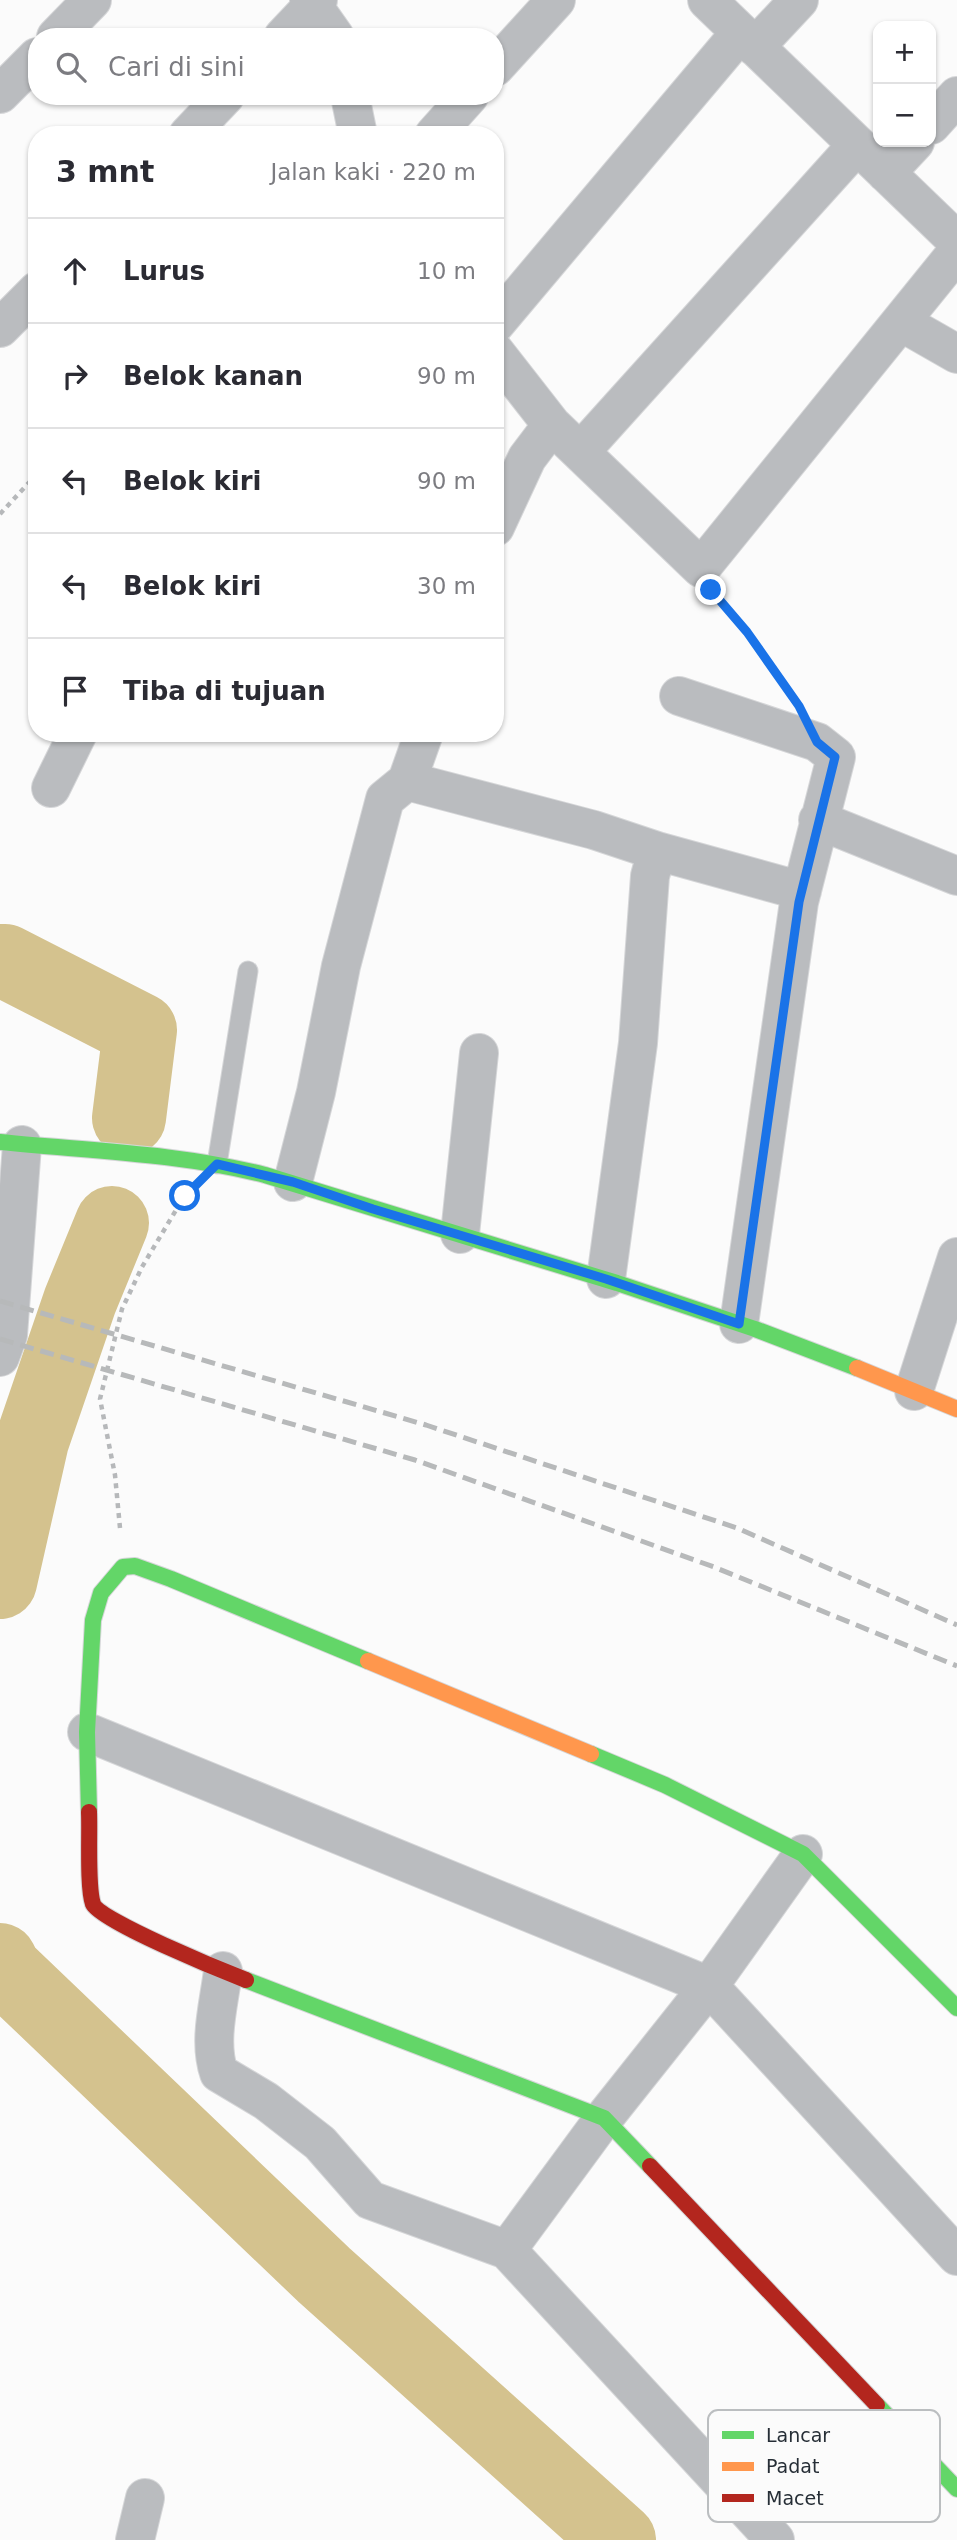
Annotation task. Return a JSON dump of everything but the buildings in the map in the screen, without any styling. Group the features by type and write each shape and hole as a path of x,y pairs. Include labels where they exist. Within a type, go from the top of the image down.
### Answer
{"street":[{"path":"65,28 92,0"},
{"path":"504,57 556,0"},
{"path":"707,0 957,241"},
{"path":"504,314 747,40 799,0"},
{"path":"291,28 313,2 329,28"},
{"path":"0,94 28,66"},
{"path":"936,119 957,96"},
{"path":"197,126 216,105"},
{"path":"352,105 356,126"},
{"path":"441,126 460,105"},
{"path":"581,451 857,145"},
{"path":"886,173 910,147"},
{"path":"504,364 552,425 701,568 957,252"},
{"path":"0,328 28,300"},
{"path":"901,322 957,354"},
{"path":"504,508 527,458 552,425"},
{"path":"679,696 817,742 835,757 802,891 785,985 739,1324"},
{"path":"51,788 74,742"},
{"path":"293,1182 316,1092 341,966 385,799 407,781 421,742"},
{"path":"407,781 594,830 657,851 802,891"},
{"path":"818,820 957,876"},
{"path":"606,1279 638,1043 650,877 657,851"},
{"path":"460,1234 479,1053"},
{"path":"0,1357 8,1335 11,1144 159,1156 217,1164 293,1182 373,1209 606,1279 739,1324 957,1409"},
{"path":"914,1391 957,1257"},
{"path":"882,2410 604,2118 223,1971 98,1911 93,1903 87,1732 93,1620 101,1593 123,1567 135,1566 653,1780 803,1854 957,2008"},
{"path":"87,1732 709,1986 957,2256"},
{"path":"507,2250 604,2118 709,1986 803,1854"},
{"path":"223,1971 214,2041 214,2059 219,2073 266,2101 320,2143 370,2200 507,2250 708,2468"},
{"path":"940,2471 957,2489"},
{"path":"135,2540 145,2498"},
{"path":"758,2522 775,2540"}],"lane":[{"path":"217,1164 248,971"}],"path":[{"path":"0,514 28,484"},
{"path":"701,568 711,590 747,632 799,706 817,742"},
{"path":"121,1537 115,1475 100,1399 122,1309 174,1211 217,1164"}],"waterway":[{"path":"0,961 5,961 140,1030 129,1118"},
{"path":"0,1582 32,1441 80,1301 112,1223"},
{"path":"0,1960 5,1970 324,2275 619,2540"}],"railway":[{"path":"0,1301 426,1425 737,1528 957,1625"},
{"path":"0,1339 415,1460 714,1567 957,1666"}],"traffic: fast":[{"path":"0,1142 166,1157 265,1175 617,1283 755,1329 857,1368"},
{"path":"89,1812 87,1732 93,1620 101,1593 123,1567 135,1566 171,1579 368,1661"},
{"path":"591,1754 665,1785 803,1854 957,2008"},
{"path":"246,1980 604,2118 650,2166"},
{"path":"877,2405 882,2410"},
{"path":"940,2471 957,2489"}],"traffic: slow":[{"path":"857,1368 957,1409"},
{"path":"368,1661 591,1754"}],"traffic: jam":[{"path":"89,1812 89,1873 93,1904 101,1912 138,1933 246,1980"},
{"path":"650,2166 877,2405"}],"route":[{"path":"185,1196 217,1164 293,1182 373,1209 606,1279 739,1324 785,985 799,902 835,757 817,742 799,706 747,632 711,590"}]}
